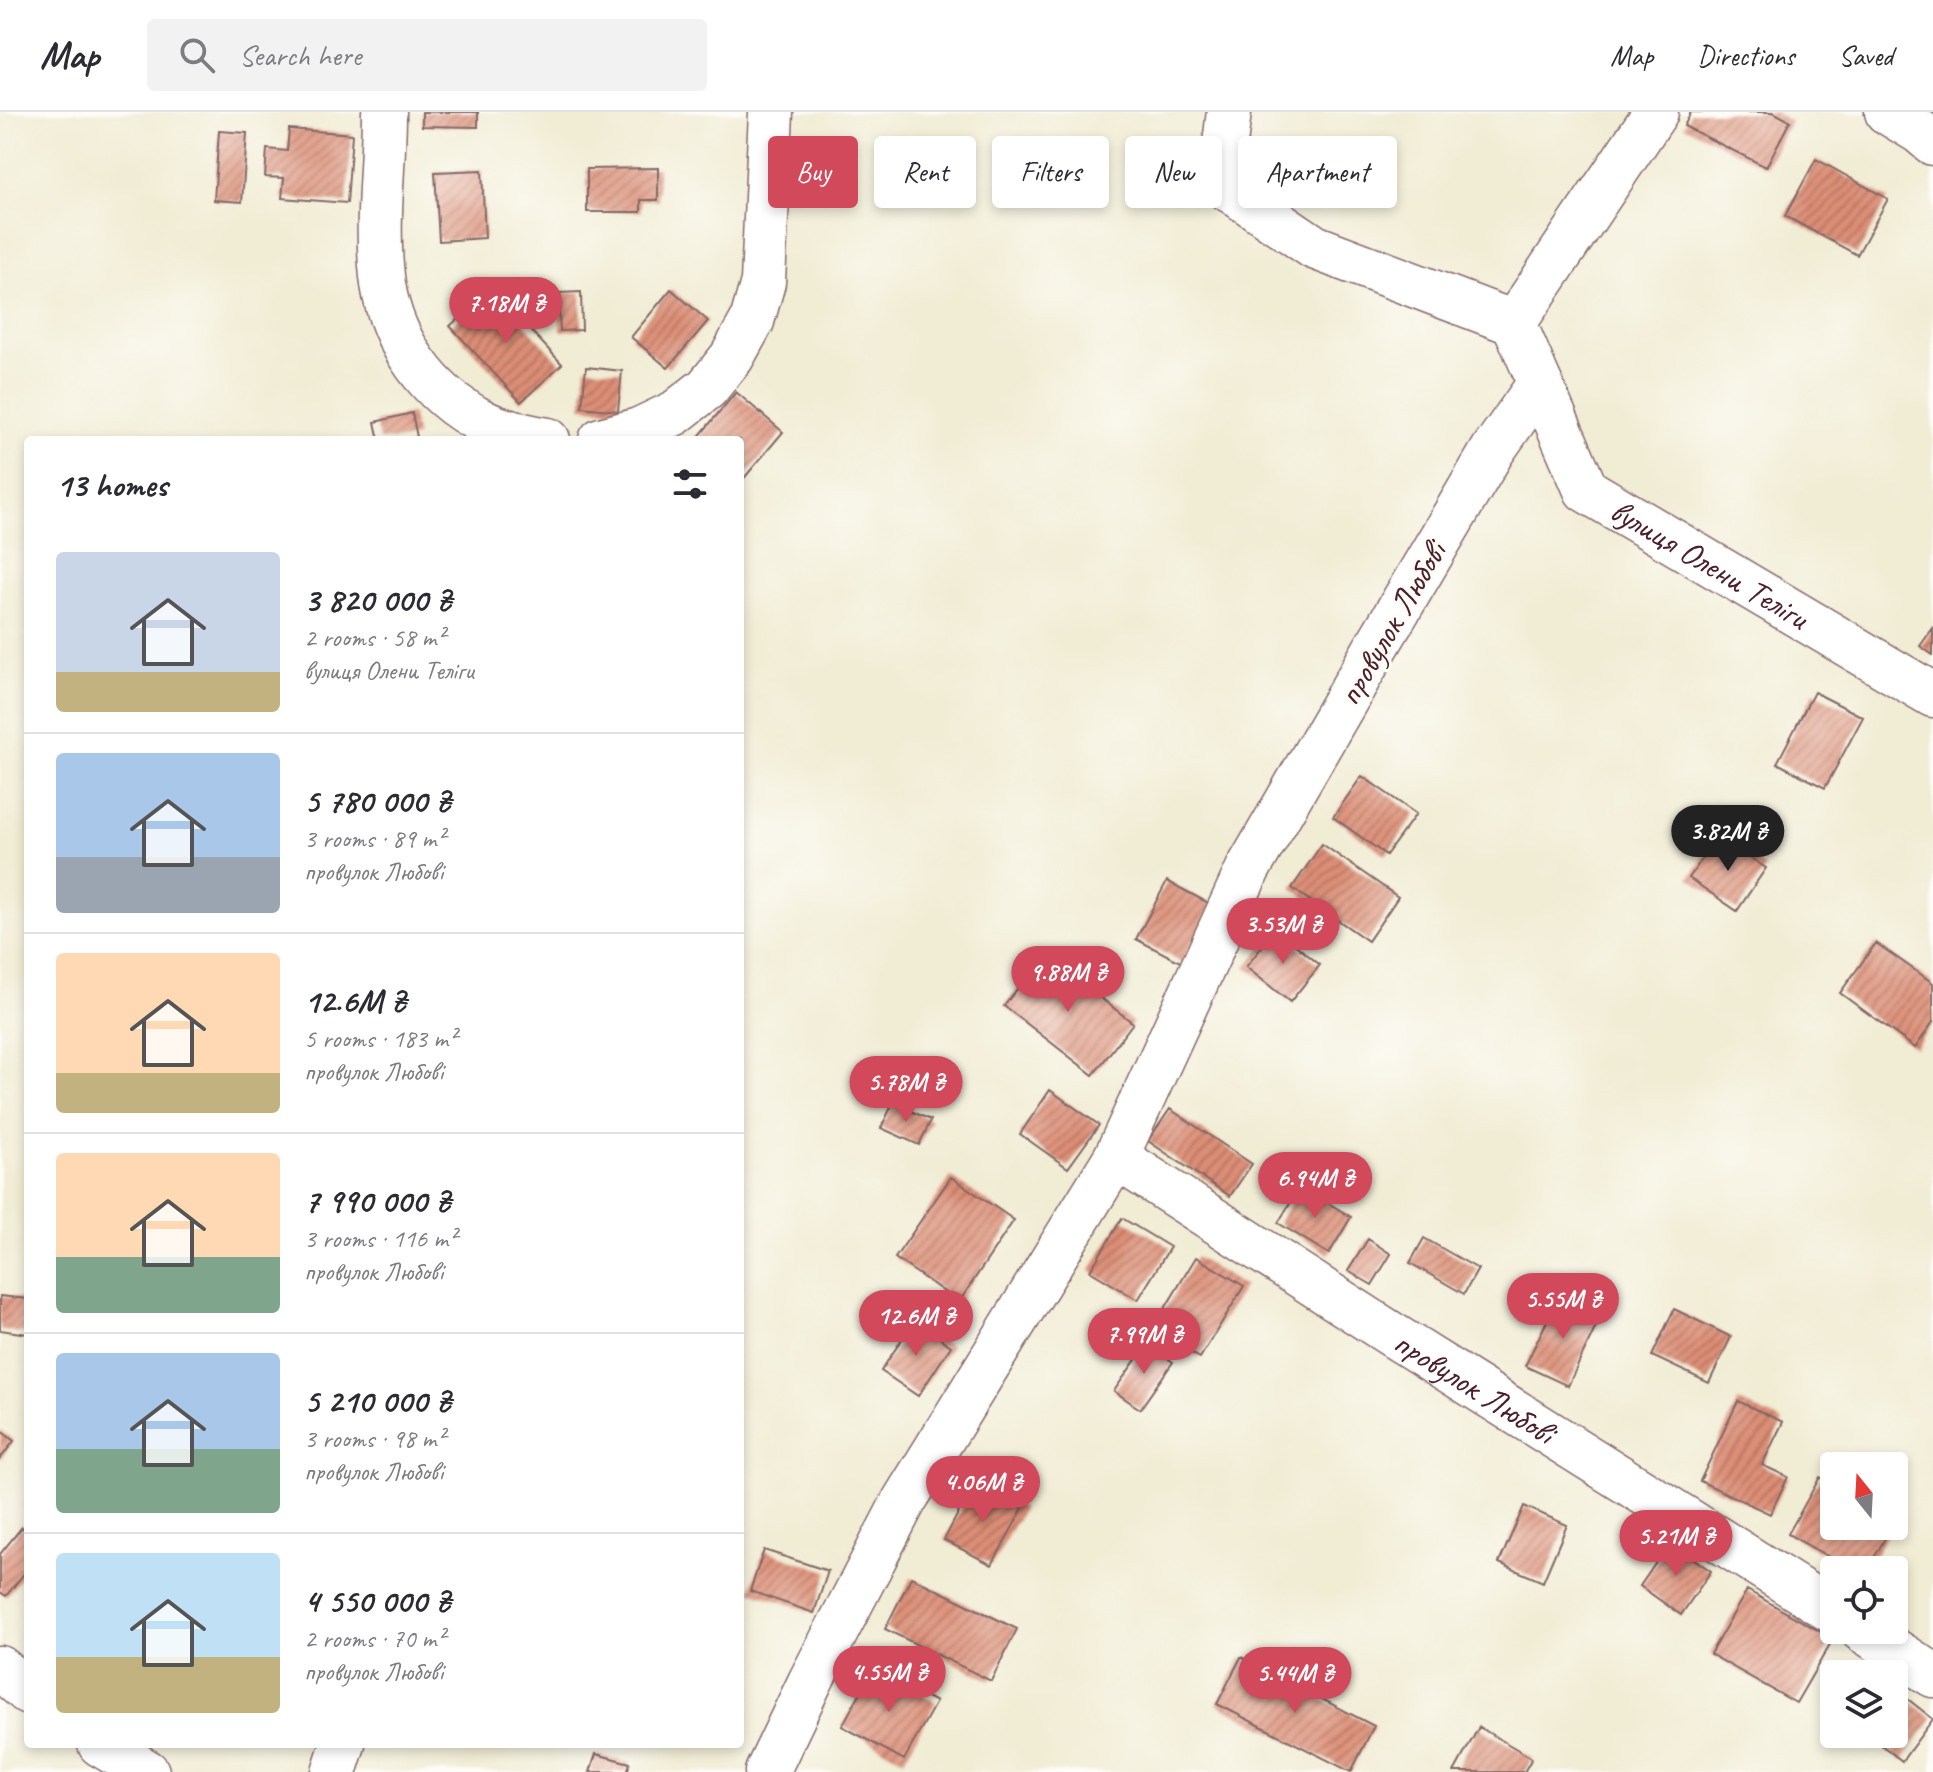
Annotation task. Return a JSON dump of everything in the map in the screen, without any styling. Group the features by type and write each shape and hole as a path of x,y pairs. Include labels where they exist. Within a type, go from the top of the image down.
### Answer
{"street":[{"path":"384,112 380,230 383,284 391,319 407,352 428,381 454,405 485,423 525,436"},
{"path":"616,436 639,430 675,413 707,388 732,357 752,321 763,282 771,112"},
{"path":"1229,112 1220,183 1314,247 1514,323 1540,383"},
{"path":"1514,323 1656,112"},
{"path":"1887,112 1933,143"},
{"name":"вулиця Олени Теліги","path":"1540,383 1586,490 1933,695"},
{"name":"провулок Любові","path":"767,1772 904,1501 1116,1157 1248,869 1493,450 1540,383"},
{"name":"провулок Любові","path":"1116,1157 1820,1603"},
{"path":"1884,1644 1933,1675"},
{"path":"0,1668 24,1689"},
{"path":"107,1748 147,1772"},
{"path":"334,1772 342,1748"}],"building":[{"path":"422,112 478,112 478,127 422,126"},
{"path":"1691,112 1773,112 1790,121 1766,167 1684,126"},
{"path":"289,129 352,134 347,203 282,198 284,178 265,177 267,149 287,151"},
{"path":"219,131 247,133 242,202 214,200"},
{"path":"1816,159 1888,199 1857,255 1785,216"},
{"path":"658,168 658,200 641,200 641,212 587,212 587,169"},
{"path":"482,170 485,238 439,241 435,172"},
{"path":"492,289 562,364 521,402 450,326"},
{"path":"671,289 708,321 668,368 631,337"},
{"path":"581,292 582,330 560,331 558,293"},
{"path":"586,367 622,371 618,411 582,407"},
{"path":"736,392 783,432 744,478 744,436 699,436"},
{"path":"412,413 417,436 378,436 375,422"},
{"path":"1933,628 1933,655 1920,646"},
{"path":"1814,692 1863,717 1825,788 1777,763"},
{"path":"1362,776 1416,814 1386,855 1333,817"},
{"path":"1718,836 1766,868 1737,911 1689,878"},
{"path":"1322,844 1398,897 1368,941 1292,888"},
{"path":"1167,881 1212,905 1182,963 1136,939"},
{"path":"1276,929 1320,965 1290,1002 1246,967"},
{"path":"1876,943 1933,983 1933,1022 1915,1048 1840,993"},
{"path":"1044,954 1133,1023 1093,1075 1004,1006"},
{"path":"1050,1090 1099,1125 1068,1168 1020,1134"},
{"path":"893,1103 931,1120 919,1145 881,1128"},
{"path":"1170,1109 1252,1164 1230,1196 1148,1141"},
{"path":"951,1177 1014,1220 959,1302 895,1258"},
{"path":"1301,1186 1351,1217 1329,1254 1278,1223"},
{"path":"1122,1218 1170,1247 1138,1300 1090,1271"},
{"path":"1424,1238 1478,1269 1464,1294 1410,1263"},
{"path":"1368,1239 1391,1254 1372,1285 1348,1271"},
{"path":"1196,1257 1244,1286 1200,1358 1152,1330"},
{"path":"0,1296 24,1299 24,1333 0,1330"},
{"path":"1559,1296 1601,1316 1568,1386 1525,1366"},
{"path":"1674,1309 1731,1337 1709,1383 1652,1356"},
{"path":"914,1321 951,1346 918,1396 881,1371"},
{"path":"1147,1344 1173,1362 1140,1409 1114,1391"},
{"path":"1738,1401 1783,1422 1762,1465 1788,1477 1770,1514 1700,1481"},
{"path":"0,1430 14,1441 0,1459"},
{"path":"1820,1477 1820,1540 1884,1540 1875,1556 1827,1556 1788,1534"},
{"path":"974,1483 1023,1508 992,1565 944,1540"},
{"path":"1524,1506 1567,1525 1543,1582 1499,1563"},
{"path":"22,1527 24,1529 24,1574 6,1596 0,1592 0,1554"},
{"path":"1670,1542 1711,1571 1681,1615 1640,1586"},
{"path":"764,1550 828,1571 814,1613 750,1591"},
{"path":"911,1577 1017,1629 991,1681 885,1629"},
{"path":"1747,1590 1820,1632 1820,1644 1830,1644 1796,1703 1710,1654"},
{"path":"1241,1657 1374,1726 1351,1772 1217,1704"},
{"path":"874,1668 936,1702 904,1760 842,1726"},
{"path":"1908,1699 1933,1719 1902,1761 1885,1748 1908,1748"},
{"path":"1479,1727 1532,1758 1524,1772 1454,1772"},
{"path":"596,1754 630,1763 627,1772 590,1772"}]}
